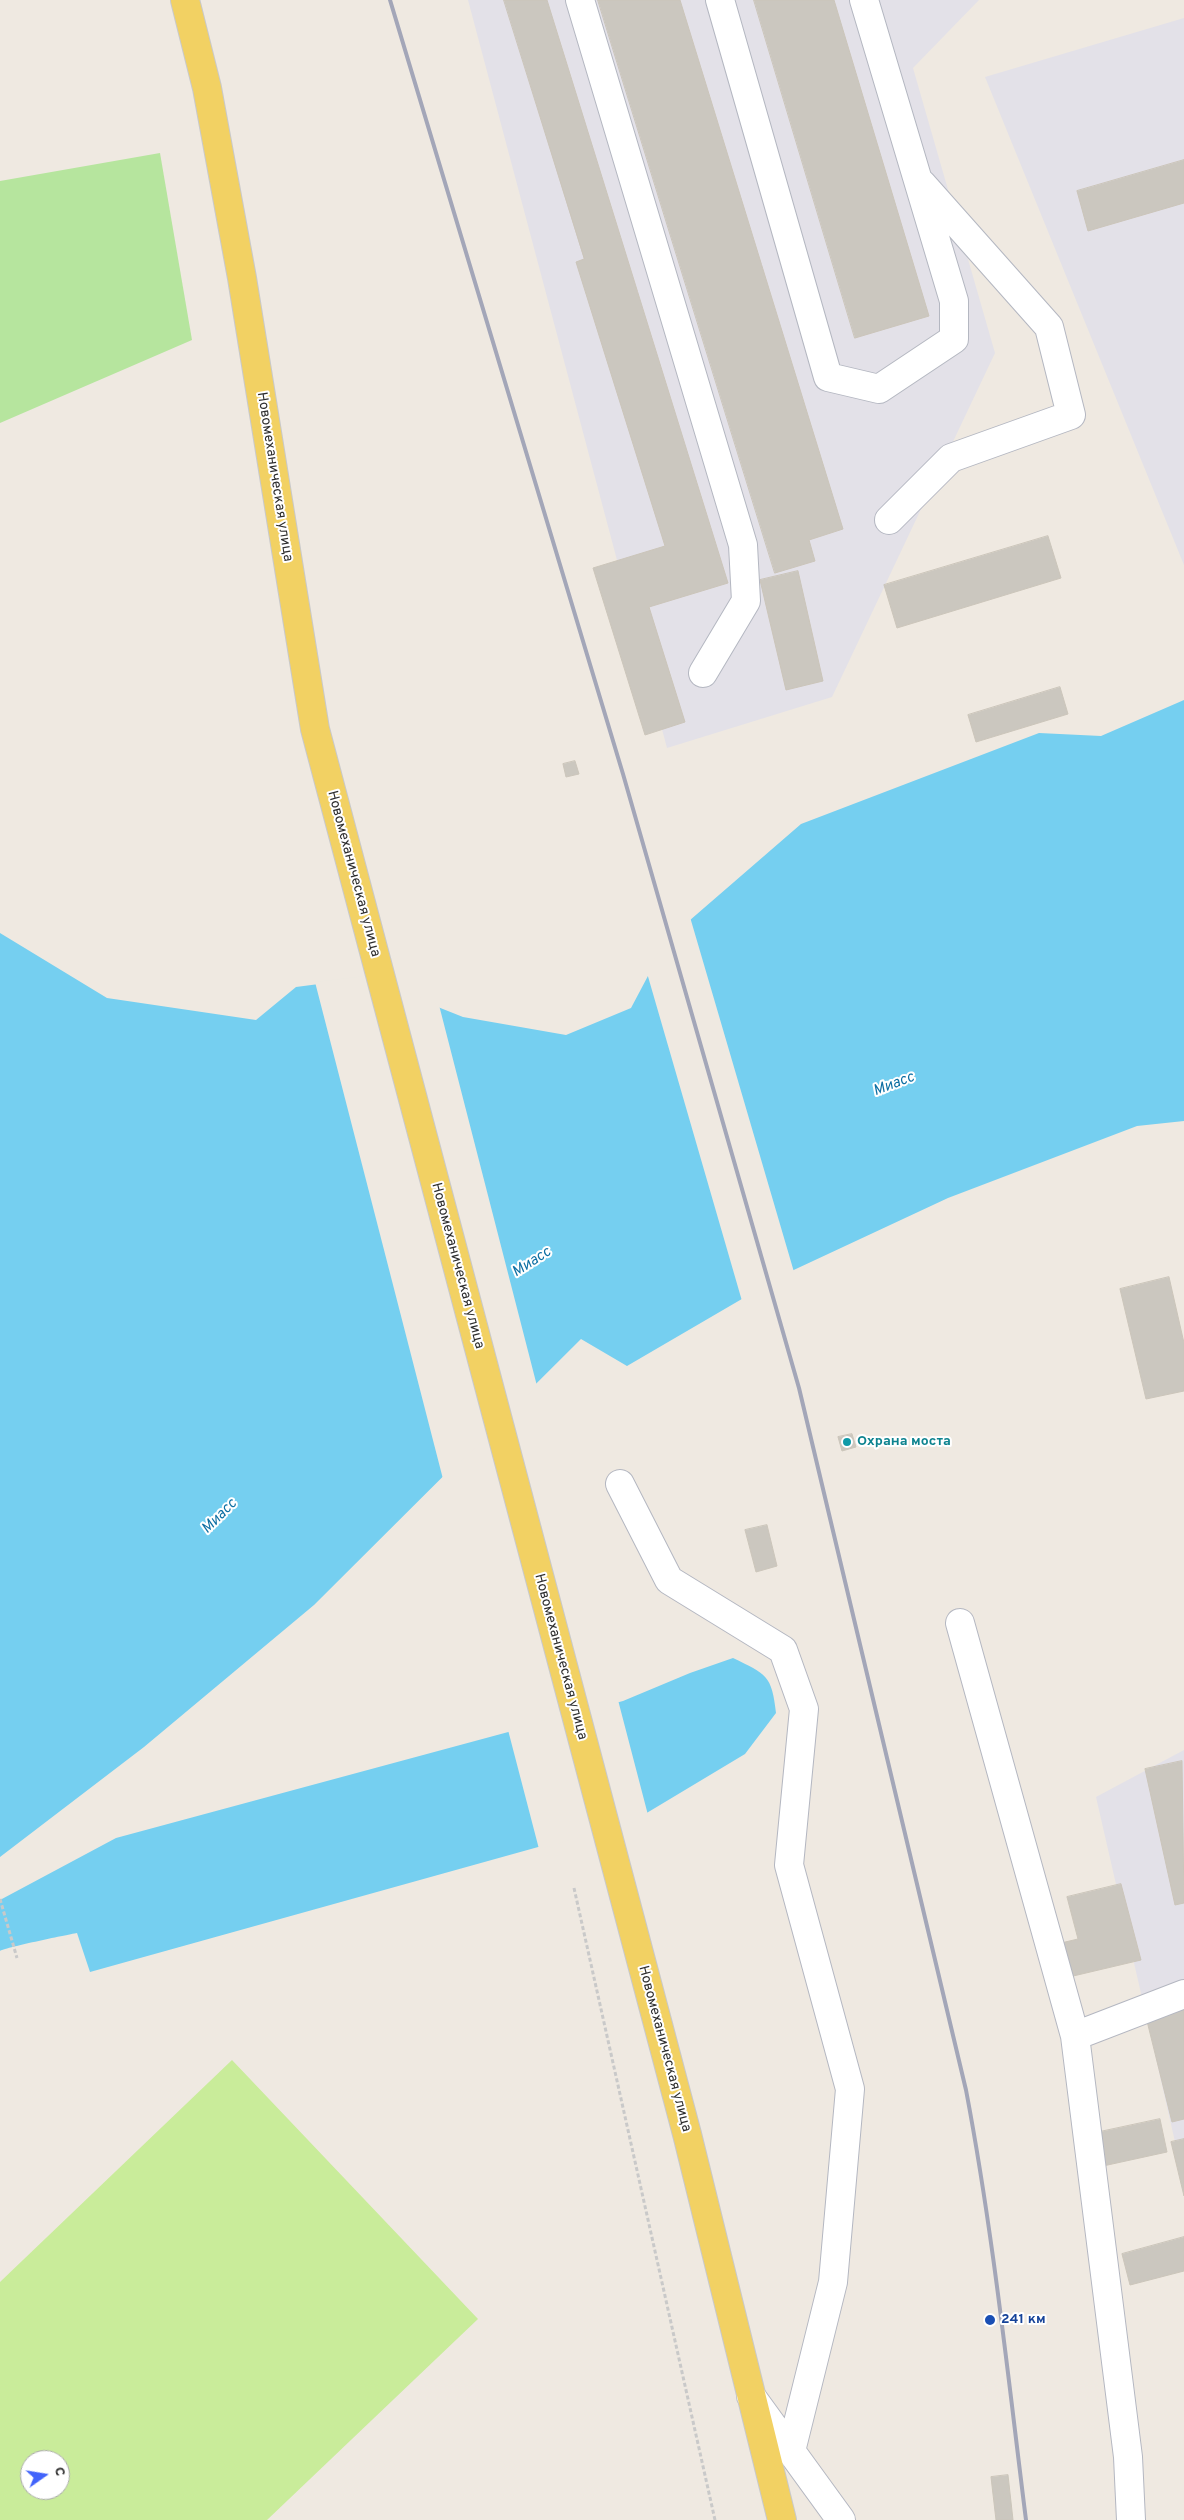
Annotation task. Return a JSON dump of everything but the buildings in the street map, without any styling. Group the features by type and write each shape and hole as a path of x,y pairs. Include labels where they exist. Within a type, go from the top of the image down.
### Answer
{"main road":[{"name":"Новомеханическая улица","path":"185,0 207,88 242,278 315,729 687,2134 782,2520"}],"lane":[{"path":"580,0 743,545 746,601 703,673"},
{"path":"720,0 828,377 879,389 954,339 954,302 864,0"},
{"path":"889,520 950,458 1071,415 1049,326 916,178"},
{"path":"620,1484 669,1580 783,1650 804,1709 789,1866 850,2089 833,2282 791,2451"},
{"path":"960,1623 1075,2036 1128,2457 1131,2520"},
{"path":"1075,2036 1184,1994"},
{"path":"751,2396 841,2520"}],"path":[{"path":"574,1888 715,2520"},
{"path":"0,1899 17,1958"}],"shaded area":[{"path":"468,0 979,0 913,68 995,353 832,697 667,748"},
{"path":"1184,18 1184,565 985,77"},
{"path":"1184,1750 1184,2181 1096,1797"}],"green space":[{"path":"160,153 192,340 0,423 0,181"},
{"path":"232,2060 478,2319 267,2520 0,2520 0,2282"}],"water":[{"name":"Миасс","path":"1184,700 1184,1121 1137,1126 948,1198 783,1275 627,1366 581,1339 314,1605 144,1747 0,1857 0,933 107,998 256,1020 296,987 365,978 463,1017 566,1035 631,1008 667,940 801,824 1039,733 1101,736"},
{"path":"733,1658 760,1672 765,1677 772,1691 776,1713 745,1754 635,1820 90,1972 77,1933 0,1951 0,1900 116,1838 623,1701 690,1673"}],"pier":[{"path":"690,917 794,1272 742,1301 647,973 665,939"},
{"path":"366,976 439,1005 537,1386 443,1479 315,982"},
{"path":"618,1700 648,1815 635,1822 539,1849 508,1730"}],"railway":[{"path":"390,0 623,774 799,1388 966,2090 992,2251 1026,2520"}],"place":[{"name":"Охрана моста","path":"847,1442"},
{"name":"241 км","path":"990,2320"}]}
